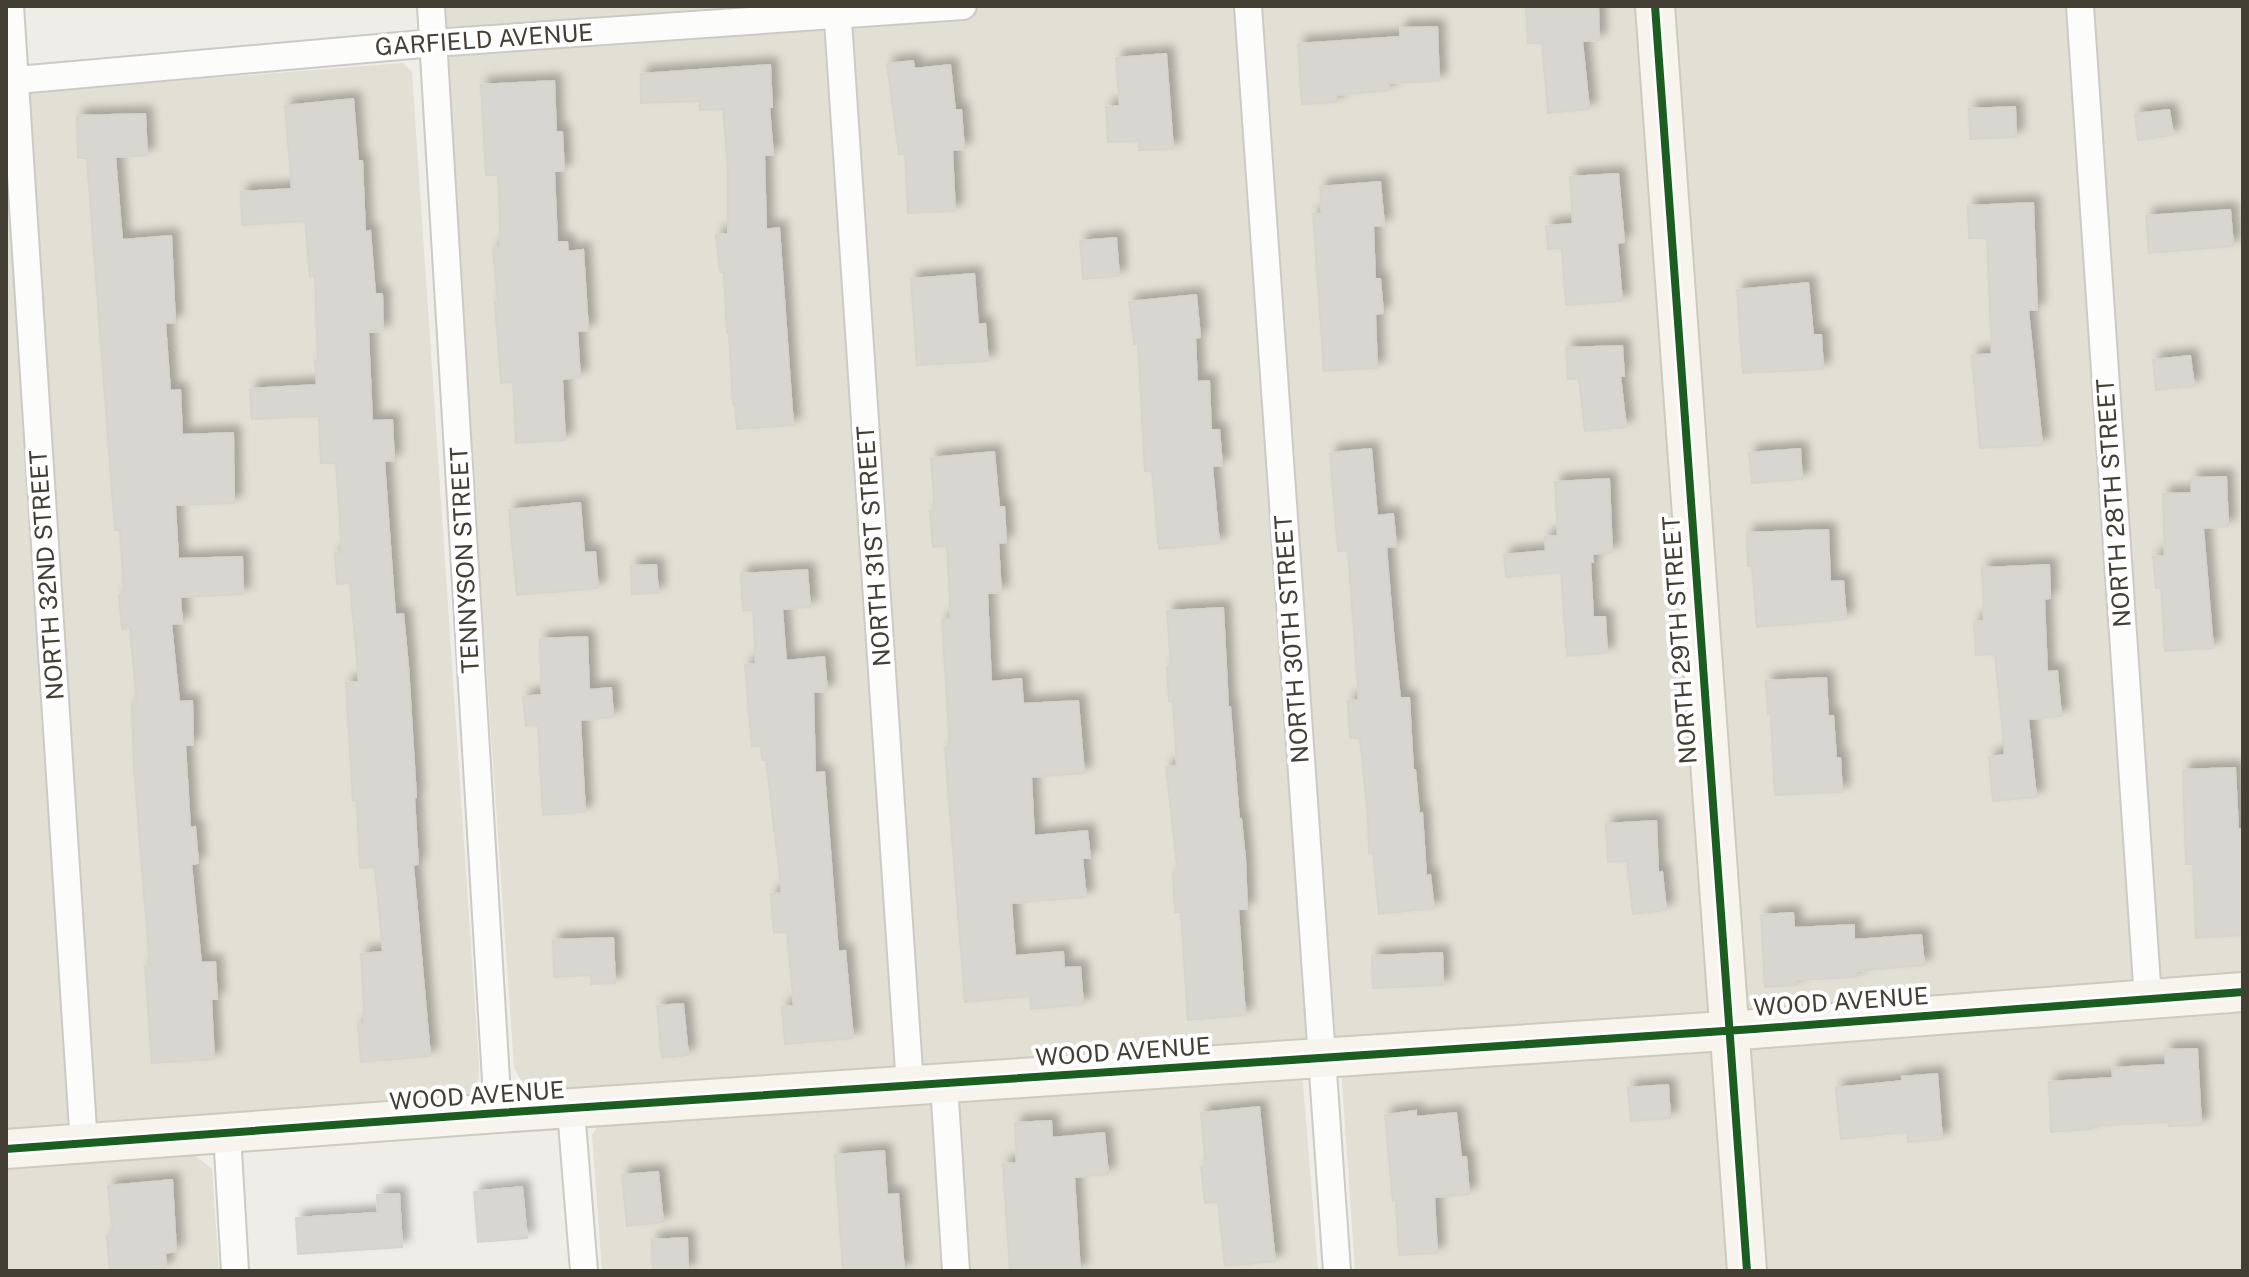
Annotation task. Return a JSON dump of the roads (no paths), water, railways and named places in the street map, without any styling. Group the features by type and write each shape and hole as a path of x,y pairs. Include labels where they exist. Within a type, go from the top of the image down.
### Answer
{"street":[{"name":"NORTH 32ND STREET","path":"10,6 10,81 84,1145"},
{"name":"TENNYSON STREET","path":"431,6 498,1113"},
{"name":"GARFIELD AVENUE","path":"10,81 837,10 963,6"},
{"name":"NORTH 30TH STREET","path":"1248,6 1337,1271"},
{"name":"NORTH 29TH STREET","path":"1655,6 1747,1271"},
{"name":"NORTH 28TH STREET","path":"2080,6 2148,999"},
{"name":"NORTH 31ST STREET","path":"837,10 927,1085 956,1271"},
{"name":"WOOD AVENUE","path":"6,1149 1728,1031 2243,992"},
{"path":"571,1110 584,1271"},
{"path":"227,1133 235,1271"}]}
